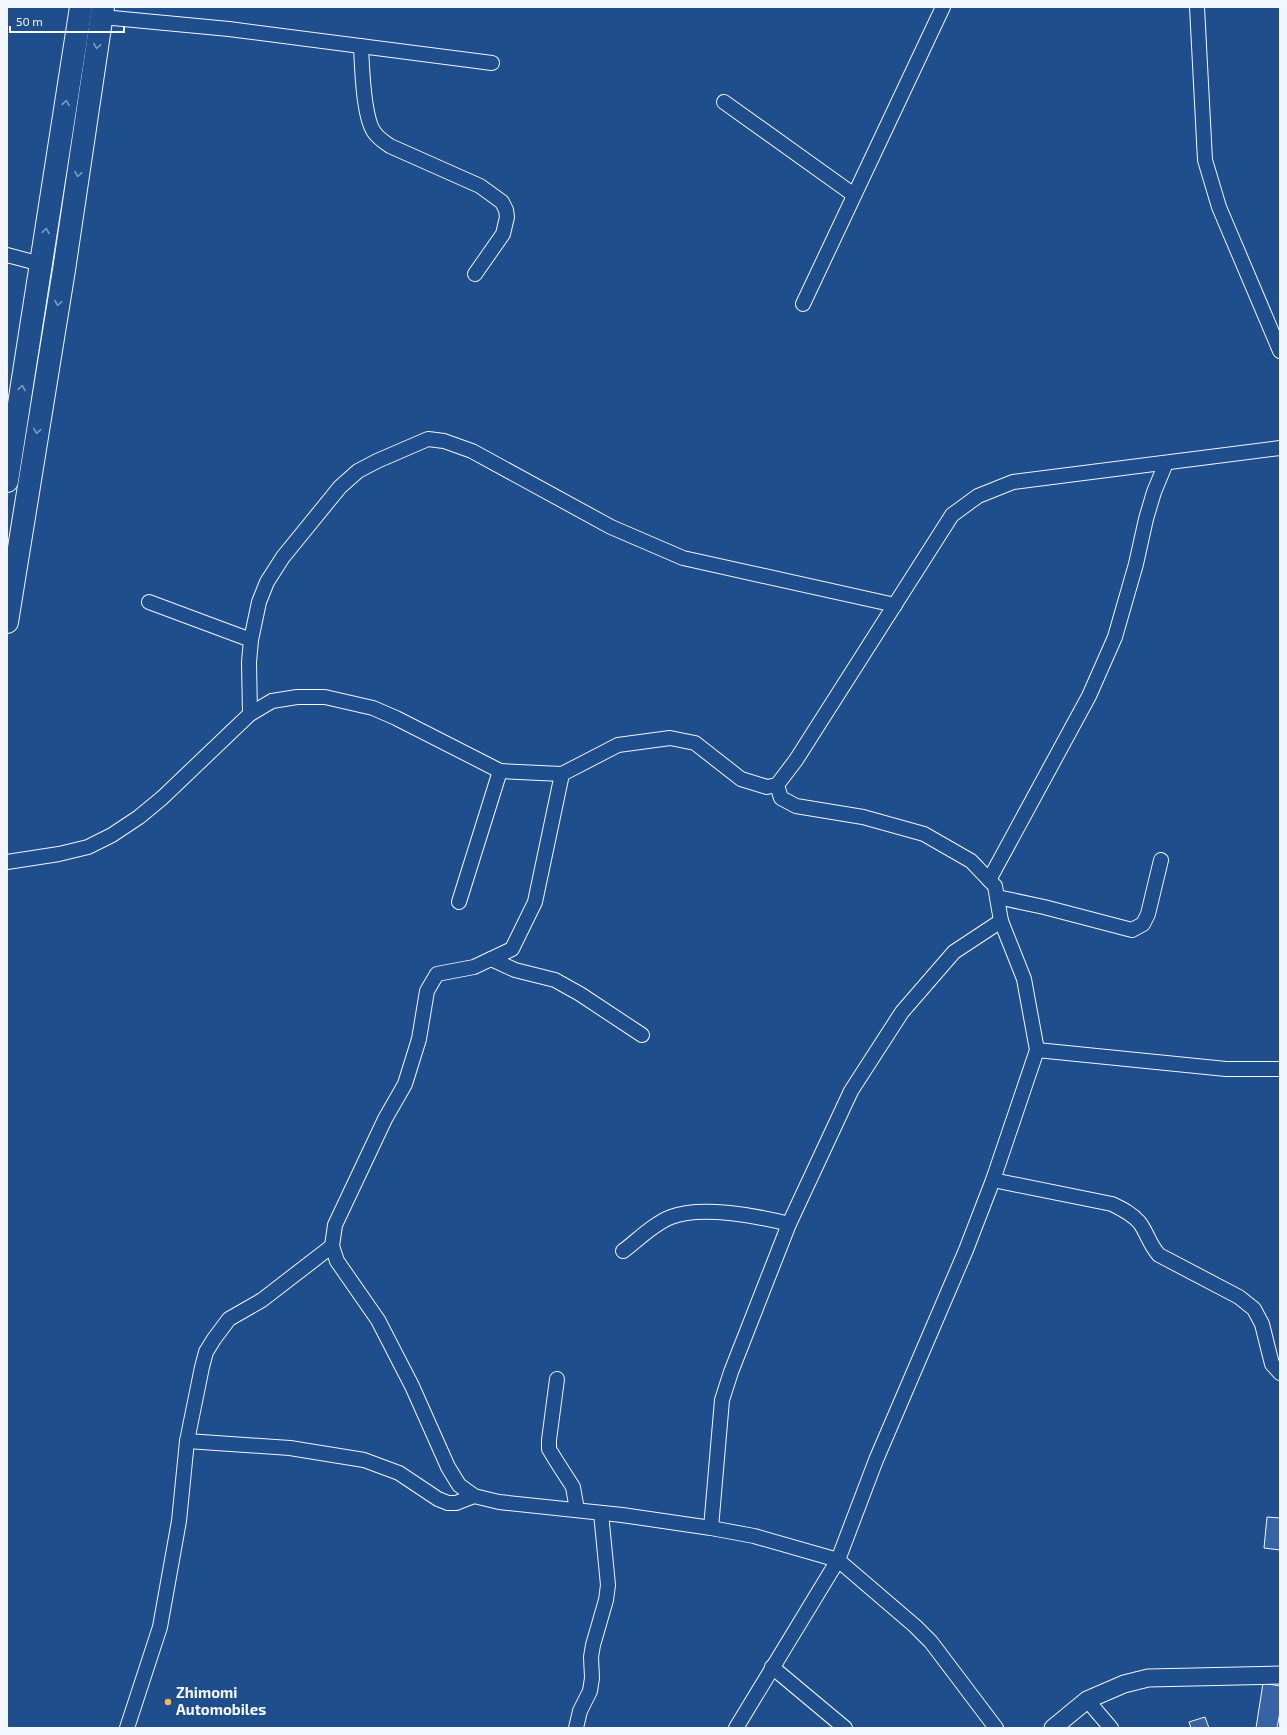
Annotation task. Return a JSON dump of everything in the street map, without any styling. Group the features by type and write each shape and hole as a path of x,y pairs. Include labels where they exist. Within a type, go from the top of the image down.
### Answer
{"main road":[{"path":"7,481 81,7"},
{"path":"7,622 62,278 102,12"}],"street":[{"path":"803,304 943,7"},
{"path":"1197,7 1205,160 1219,207 1280,351"},
{"path":"102,12 492,63"},
{"path":"361,46 366,104 373,131 380,140 390,146 480,186 502,202 506,210 507,217 504,234 475,274"},
{"path":"724,102 854,195"},
{"path":"7,255 41,264"},
{"path":"250,714 249,662 251,640 259,602 267,582 283,557 340,487 358,471 428,439 444,440 472,451 611,527 683,558 895,605"},
{"path":"7,862 58,854 88,846 112,836 139,817 162,798 250,714 272,702 297,697 325,698 373,708 500,770 562,774 618,745 670,738 695,743 741,779 767,787 777,785 796,760 952,515 978,496 1013,482 1280,448"},
{"path":"990,880 1090,696 1115,637 1136,564 1146,519 1154,492 1166,463"},
{"path":"148,602 251,640"},
{"path":"459,902 500,770"},
{"path":"562,774 535,902 512,949 474,967 437,974 427,991 419,1039 405,1084 385,1120 335,1225 332,1246 338,1261 378,1320 412,1386 448,1467 459,1485 474,1496 499,1502 577,1510 711,1528 754,1536 838,1560 915,1626 931,1642 996,1728"},
{"path":"736,1728 838,1560 876,1460 966,1250 993,1180 1037,1050 1024,979 1001,921 995,886 972,861 924,834 863,817 796,806 781,798 777,785"},
{"path":"997,897 1132,930 1143,924 1148,914 1161,860"},
{"path":"711,1528 722,1400 731,1372 789,1224 851,1091 902,1012 954,952 1001,921"},
{"path":"491,959 515,970 555,980 580,994 642,1035"},
{"path":"1037,1050 1226,1070 1280,1069"},
{"path":"993,1180 1112,1204 1128,1212 1139,1222 1151,1246 1159,1255 1239,1297 1254,1309 1262,1324 1272,1364 1280,1373"},
{"path":"623,1251 670,1217 692,1212 749,1214 789,1224"},
{"path":"127,1728 160,1627 179,1522 187,1441 206,1352 229,1319 262,1300 332,1246"},
{"path":"557,1379 549,1440 550,1449 573,1487 577,1510"},
{"path":"187,1441 290,1448 364,1460 399,1473 438,1499 448,1503 456,1503 474,1496"},
{"path":"576,1728 580,1711 590,1691 593,1645 606,1600 608,1585 601,1513"},
{"path":"772,1667 845,1728"},
{"path":"1053,1728 1086,1700 1124,1684 1148,1678 1280,1675"},
{"path":"1086,1700 1111,1728"}],"building":[{"path":"1267,1517 1280,1518 1280,1550 1264,1548"},
{"path":"1263,1683 1280,1686 1280,1712 1277,1728 1256,1728"},
{"path":"1205,1717 1209,1728 1191,1728 1189,1722"}],"place":[{"name":"Zhimomi Automobiles","path":"168,1702"}]}
